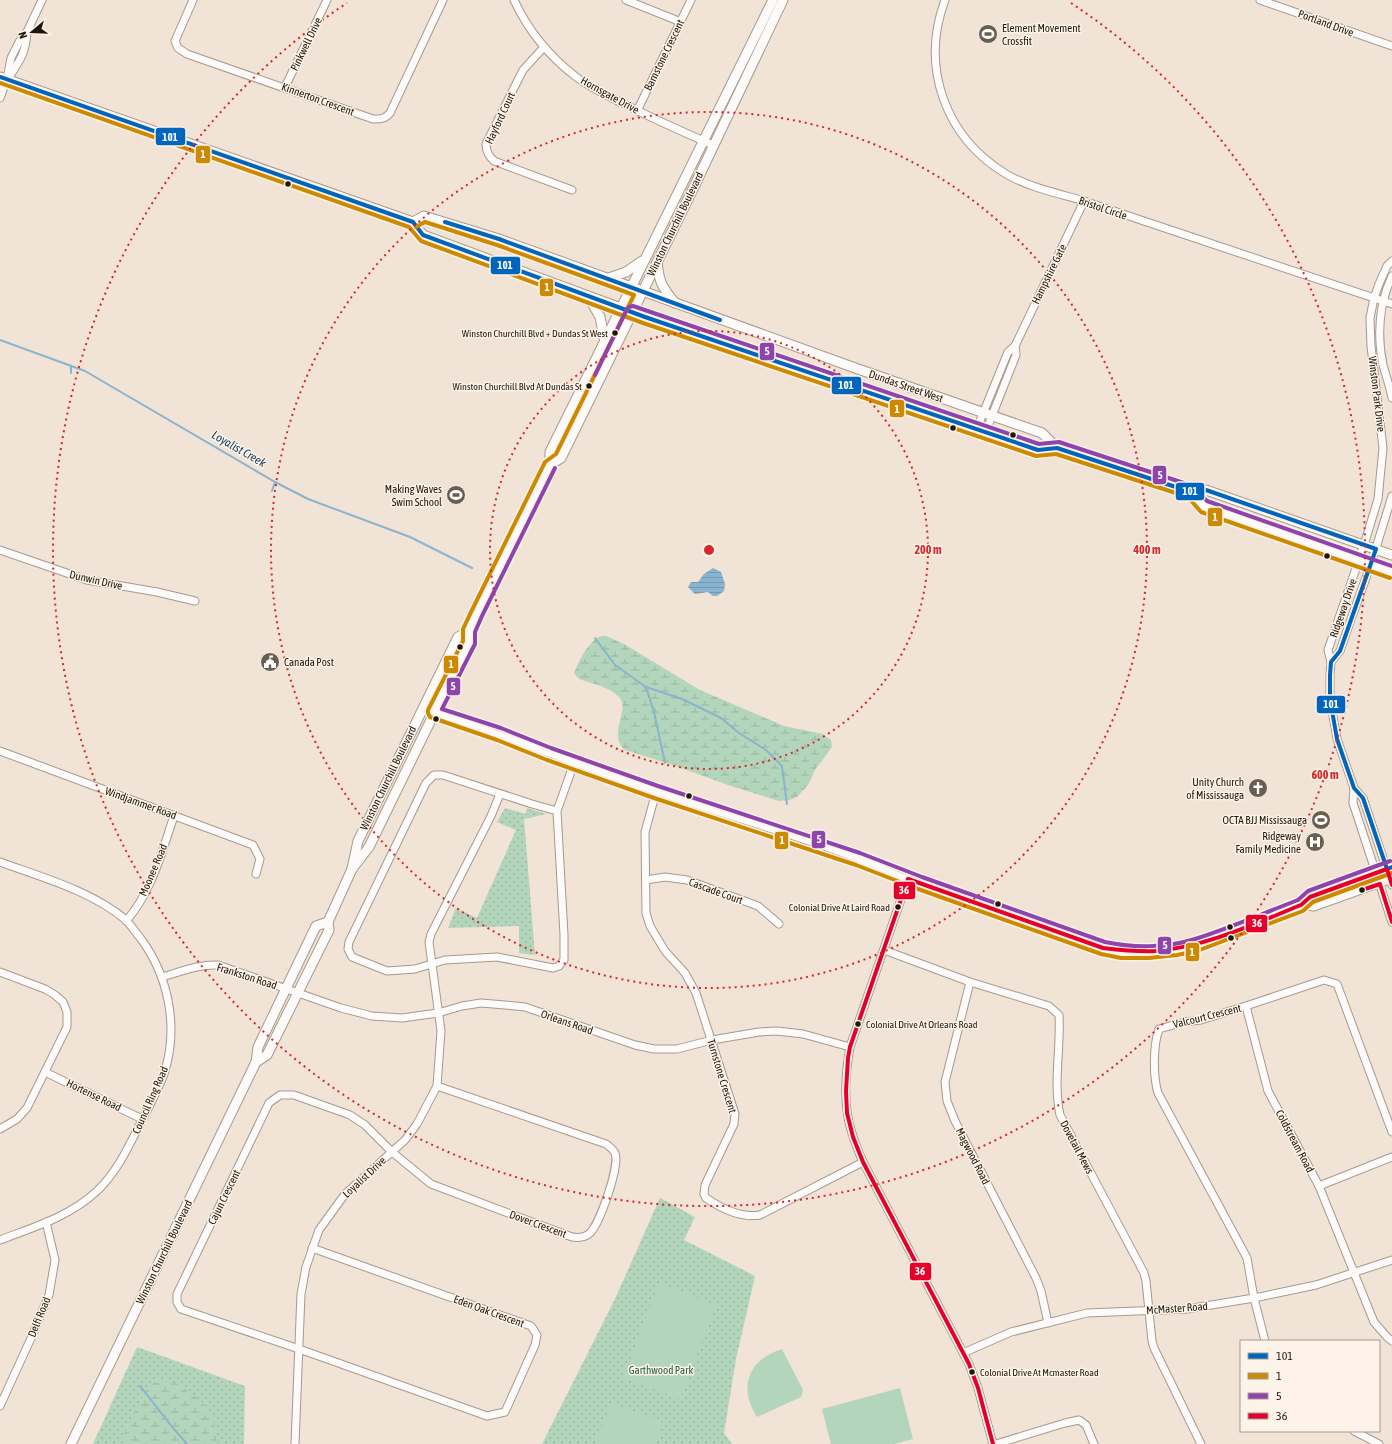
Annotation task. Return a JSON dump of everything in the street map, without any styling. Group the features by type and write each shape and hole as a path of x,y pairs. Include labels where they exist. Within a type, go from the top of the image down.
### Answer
{"main road":[{"name":"Winston Churchill Boulevard","path":"352,869 369,847 469,642 469,631 550,465 550,452 772,0"},
{"name":"Winston Churchill Boulevard","path":"550,465 561,458 714,146 783,0"},
{"name":"Dundas Street West","path":"3,78 413,222 422,235 632,312 986,431 1038,450 1057,448 1192,492 1206,490 1361,553 1373,557 1392,555"},
{"name":"Dundas Street West","path":"413,222 424,216 499,239 642,292 1042,433 1057,448"},
{"path":"606,279 620,275 633,268 646,258"},
{"path":"657,262 661,284 676,304"},
{"path":"588,296 600,317 605,342"},
{"name":"Dundas Street West","path":"1192,492 1203,506 1373,557 1392,572"},
{"name":"Winston Churchill Boulevard","path":"256,1062 267,1055 329,930 328,922 352,869 358,841 422,708 458,637 469,631"},
{"name":"Winston Churchill Boulevard","path":"71,1444 256,1062 258,1047 316,926 328,922"}],"street":[{"path":"0,98 3,78 11,58 19,42 27,32 42,0"},
{"name":"Kinnerton Crescent","path":"193,0 174,41 178,48 187,54 373,119 385,118 390,113 443,0"},
{"name":"Pinkwell Drive","path":"285,88 327,0"},
{"name":"Hornsgate Drive","path":"514,0 530,28 544,47 579,78 594,89 637,111 714,146"},
{"path":"626,0 681,22"},
{"name":"Barnstone Crescent","path":"637,111 691,0"},
{"name":"Bristol Circle","path":"945,0 939,15 934,48 940,88 958,129 985,160 1008,175 1041,189 1084,201 1160,228 1392,304"},
{"name":"Portland Drive","path":"1260,0 1392,46"},
{"name":"Hayford Court","path":"544,47 522,70 486,144 486,148 488,155 494,161 572,190"},
{"name":"Hampshire Gate","path":"977,428 988,414 1016,355 1016,346 1084,201"},
{"name":"Winston Park Drive","path":"1361,553 1378,498 1383,448 1370,334 1370,318 1374,298 1387,266 1392,261"},
{"name":"Winston Park Drive","path":"1392,276 1383,301 1380,316 1380,344 1392,398"},
{"name":"Hampshire Gate","path":"986,431 988,414"},
{"path":"1373,557 1392,496"},
{"name":"Dunwin Drive","path":"0,550 87,580 157,592 195,601"},
{"name":"Ridgeway Drive","path":"1361,553 1328,650 1331,662 1330,699 1337,739 1354,788 1363,798 1390,868 1391,882"},
{"name":"Ridgeway Drive","path":"1331,662 1340,652 1373,557"},
{"path":"422,708 499,734 574,763 656,792 851,856 908,879 1103,948 1122,952 1149,952 1196,945 1244,928 1301,905 1310,897 1390,868"},
{"name":"Windjammer Road","path":"0,751 253,845 260,859 256,874"},
{"path":"557,811 443,775 434,775 426,783 349,942 348,949 352,957 387,971 415,969 445,960 497,957 553,968 562,963 564,960 564,935 557,811 574,763"},
{"name":"Ridgeway Drive","path":"1354,788 1353,803 1392,922"},
{"name":"Turnstone Crescent","path":"656,792 645,832 646,912 650,926 665,951 685,973 696,993 732,1103 735,1118 732,1130 705,1185 704,1190 706,1198 739,1215 760,1215 863,1162"},
{"name":"Loyalist Drive","path":"295,1444 301,1294 306,1267 319,1230 345,1194 405,1140 417,1124 436,1086 441,1031 429,942 431,934 500,794"},
{"name":"Moonee Road","path":"126,921 136,910 156,868 174,816"},
{"name":"Council Ring Road","path":"0,862 82,893 106,906 126,921 147,947 162,977 171,1018 170,1046 164,1074 123,1158 104,1184 80,1205 62,1216 0,1240"},
{"name":"Cascade Court","path":"646,880 666,877 687,880 758,906 779,924"},
{"path":"908,879 850,1047 847,1063 846,1085 851,1132 863,1162 964,1353 978,1388 995,1444 1079,1420 1086,1425 1094,1444"},
{"path":"1301,905 1314,908 1380,884 1391,882"},
{"name":"Dovetail Mews","path":"884,950 970,982 1050,1006 1059,1015 1060,1028 1057,1092 1060,1115 1140,1266 1146,1281 1154,1348 1201,1444"},
{"name":"Frankston Road","path":"162,977 198,967 218,965 286,988"},
{"path":"0,972 45,989 63,1002 67,1012 67,1027 27,1108 17,1119 0,1129"},
{"name":"Valcourt Crescent","path":"1254,1298 1247,1258 1158,1093 1155,1074 1156,1037 1159,1029 1184,1022 1201,1020 1324,980 1337,984 1392,1132"},
{"name":"Magwood Road","path":"970,982 945,1082 947,1101 955,1121 1036,1278 1041,1291 1048,1323"},
{"name":"Orleans Road","path":"286,988 341,1008 372,1016 402,1018 438,1013 475,1004 525,1007 635,1045 654,1049 677,1049 712,1040 759,1032 777,1031 803,1034 850,1047"},
{"name":"Coldstream Road","path":"1246,1006 1268,1091 1319,1186 1374,1322 1392,1341"},
{"name":"Hortense Road","path":"45,1072 142,1119"},
{"name":"Dover Crescent","path":"392,1152 431,1184 572,1237 581,1238 589,1234 593,1229 605,1201 614,1173 615,1154 612,1148 606,1144 436,1086"},
{"name":"Cajun Crescent","path":"299,1349 181,1309 177,1302 177,1294 269,1103 280,1094 294,1095 350,1115 365,1125 392,1152"},
{"path":"1319,1186 1392,1157"},
{"name":"Delfi Road","path":"0,1406 49,1295 55,1260 46,1222"},
{"name":"Eden Oak Crescent","path":"299,1349 487,1416 505,1412 535,1345 536,1335 531,1326 522,1322 312,1248"},
{"name":"McMaster Road","path":"964,1353 1011,1332 1097,1312 1187,1309 1254,1298 1316,1285 1392,1260"},
{"path":"1254,1298 1265,1340"},
{"path":"1356,1432 1379,1444"}],"green space":[{"path":"606,636 624,644 700,690 784,726 823,734 831,740 832,747 815,770 808,785 797,797 790,800 779,801 625,750 620,744 618,737 622,708 622,702 619,697 610,690 579,679 574,673 589,645 598,637"},
{"path":"505,808 526,814 527,808 546,814 524,819 535,955 519,953 519,926 448,928 456,908 477,918 516,830 497,822"},
{"name":"Garthwood Park","path":"660,1198 695,1217 684,1240 755,1276 736,1359 724,1433 732,1444 542,1444 615,1299"},
{"path":"659,1283 716,1305 680,1399 623,1378"},
{"path":"137,1347 245,1386 244,1444 93,1444"},
{"path":"782,1349 803,1390 801,1397 757,1417 751,1406 748,1395 750,1376 754,1367 761,1360"},
{"path":"158,1380 178,1384 200,1400 213,1414 218,1444 126,1444 122,1437 147,1388"},
{"path":"900,1388 913,1439 894,1444 831,1444 822,1409"},
{"path":"611,1403 664,1423 656,1444 595,1444"}],"water":[{"path":"713,568 721,572 725,584 724,591 717,596 713,596 708,592 695,594 688,587 691,582 698,582 704,574"}],"waterway":[{"name":"Loyalist Creek","path":"0,340 85,371 275,482 308,499 410,537 472,568"},
{"name":"Loyalist Creek","path":"71,366 71,373"},
{"path":"272,491 275,482"},
{"path":"595,638 615,665 646,687 682,699 721,718 739,733 766,750 782,766 787,804"},
{"path":"646,687 654,712 665,763"},
{"path":"140,1386 187,1444"}],"transit line":[{"name":"101","path":"0,77 413,222 423,235 645,317 1038,450 1057,448 1191,492 1206,490 1376,549 1340,651 1331,662 1330,699 1337,739 1354,788 1363,798 1387,869 1392,867"},
{"name":"1","path":"0,83 409,227 421,241 643,323 1036,456 1056,454 1188,497 1201,512 1390,578"},
{"name":"1","path":"416,227 425,222 497,245 634,295 556,454 545,462 472,610 463,629 463,641 428,710 430,717 654,798 856,865 918,889 1101,954 1121,958 1149,958 1197,951 1303,911 1313,902 1392,873"},
{"name":"101","path":"445,222 499,239 720,320"},
{"name":"5","path":"595,375 627,309 633,306 1039,444 1059,442 1193,486 1207,501 1392,566"},
{"name":"5","path":"555,468 482,616 475,632 475,644 442,709 501,728 551,748 658,786 860,853 922,877 1105,942 1116,944 1150,946 1173,944 1195,939 1298,900 1308,891 1390,861"},
{"name":"36","path":"993,1444 978,1388 969,1364 863,1162 853,1137 847,1113 846,1091 850,1047 908,879 1103,948 1142,951 1174,949 1230,934 1301,905 1310,897 1387,869 1392,885"},
{"name":"36","path":"1362,890 1380,884 1392,922"}],"place":[{"name":"Element Movement Crossfit","path":"988,34"},
{"name":"Winston Churchill Blvd + Dundas St West","path":"615,333"},
{"name":"Winston Churchill Blvd At Dundas St","path":"589,386"},
{"name":"Making Waves Swim School","path":"456,495"},
{"name":"Canada Post","path":"270,662"},
{"name":"Unity Church of Mississauga","path":"1258,788"},
{"name":"OCTA BJJ Mississauga","path":"1321,820"},
{"name":"Ridgeway Family Medicine","path":"1315,842"},
{"name":"Colonial Drive At Laird Road","path":"898,907"},
{"name":"Colonial Drive At Orleans Road","path":"858,1024"},
{"name":"Colonial Drive At Mcmaster Road","path":"972,1372"}]}
